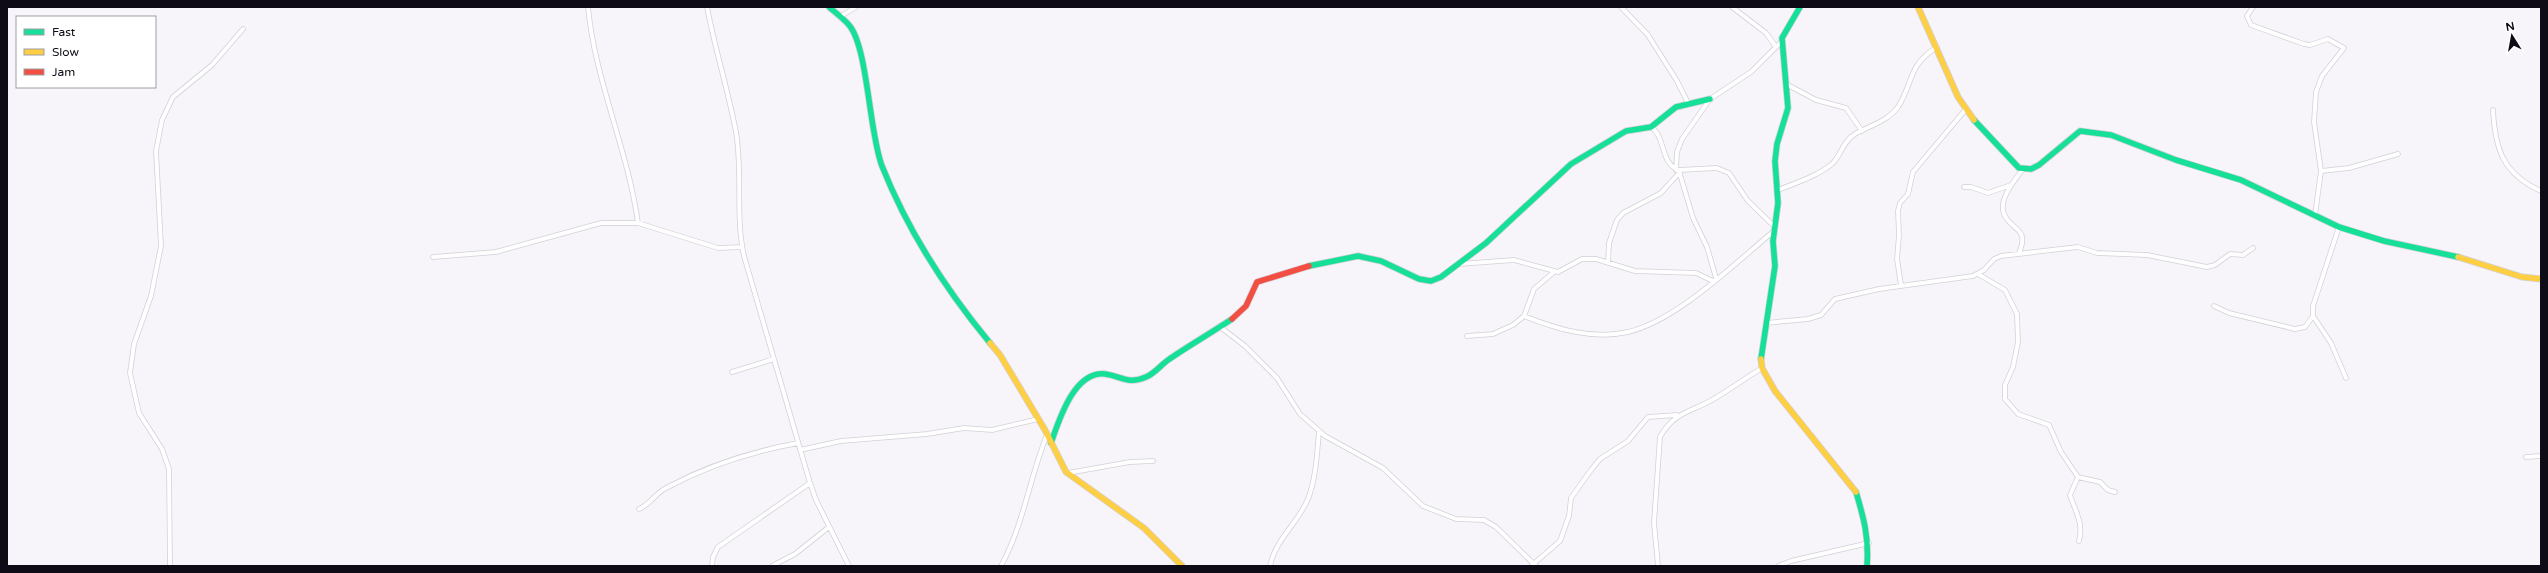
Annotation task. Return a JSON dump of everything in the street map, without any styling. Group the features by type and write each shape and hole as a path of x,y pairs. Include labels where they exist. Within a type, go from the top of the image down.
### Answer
{"street":[{"path":"588,7 602,77 633,193 638,224"},
{"path":"707,7 736,132 739,165 738,226 742,247 810,483 829,527 849,566"},
{"path":"830,7 850,26 859,48 875,145 898,204 916,237 960,305 1000,355 1038,419 1067,473 1144,528 1182,566"},
{"path":"841,16 856,7"},
{"path":"1622,7 1648,35 1677,81 1688,103"},
{"path":"1732,7 1766,33 1776,47"},
{"path":"1714,280 1707,247 1693,218 1678,171 1677,152 1682,139 1710,99 1751,72 1782,41 1788,24 1800,7"},
{"path":"1918,7 1958,97 1966,109 2003,153 2023,169 2031,169 2039,165 2080,131 2111,135 2176,160 2240,180 2315,215 2339,228 2455,256 2522,277 2541,279"},
{"path":"2253,7 2247,16 2251,25 2304,44 2310,45 2328,39 2344,48 2322,76 2316,92 2314,122 2321,171 2315,215"},
{"path":"170,566 169,469 162,449 139,413 130,373 134,344 151,296 161,246 156,151 162,120 172,97 212,65 243,29"},
{"path":"1782,41 1788,85 1788,108 1777,144 1775,161 1778,190 1773,288 1760,355 1762,368 1786,406 1855,488 1864,512 1869,543 1867,566"},
{"path":"1778,190 1821,171 1833,162 1844,145 1854,135 1892,114 1898,106 1919,60 1937,47"},
{"path":"1788,85 1816,100 1846,108 1862,131"},
{"path":"1051,443 1063,407 1085,380 1095,374 1106,374 1125,381 1146,377 1168,360 1219,326 1239,315 1246,306 1257,282 1321,263 1358,256 1371,258 1419,279 1431,281 1441,277 1486,243 1571,164 1626,131 1651,128 1669,111 1688,103 1710,99"},
{"path":"1901,285 1897,259 1899,235 1898,211 1900,203 1908,194 1913,172 1966,109"},
{"path":"2493,110 2497,143 2504,162 2514,175 2541,191"},
{"path":"1651,128 1656,132 1666,158 1678,171"},
{"path":"2321,171 2349,168 2398,154"},
{"path":"1608,262 1608,243 1617,220 1623,213 1661,192 1678,171 1717,168 1729,173 1748,201 1775,229"},
{"path":"2019,253 2023,236 2021,231 2006,216 2003,210 2005,198 2012,184 2023,169"},
{"path":"1964,187 1971,187 1988,193 2000,191 2012,184"},
{"path":"433,257 496,252 601,223 638,224 718,248 742,247"},
{"path":"2214,306 2229,313 2295,329 2305,327 2313,316 2314,306 2339,228"},
{"path":"1524,316 1568,331 1598,334 1628,332 1655,322 1714,280 1775,229"},
{"path":"1766,323 1821,315 1835,300 1901,285 1978,274 1994,259 2019,253 2078,247 2097,253 2148,255 2207,267 2215,265 2230,254 2243,255 2253,248"},
{"path":"1459,264 1514,260 1555,272 1563,271 1582,259 1608,262 1635,272 1696,273 1714,280"},
{"path":"1467,336 1493,334 1513,325 1524,316 1534,289 1555,272"},
{"path":"1978,274 2005,290 2017,314 2018,342 2013,367 2005,385 2005,399 2018,414 2048,425 2061,452 2078,477 2100,482 2108,490 2115,492"},
{"path":"2313,316 2328,337 2346,378"},
{"path":"1219,326 1245,346 1277,378 1300,414 1320,432 1383,468 1423,506 1456,518 1484,520 1496,527 1533,565 1560,541 1569,516 1572,498 1600,459 1628,441 1648,417 1678,415"},
{"path":"732,372 774,359"},
{"path":"1658,566 1654,523 1660,437 1665,426 1678,415 1718,397 1762,368"},
{"path":"800,450 841,441 927,434 964,428 992,430 1038,419"},
{"path":"1270,566 1276,547 1296,521 1307,499 1316,466 1320,432"},
{"path":"1001,566 1020,527 1033,471 1047,435"},
{"path":"639,509 654,499 661,491 682,480 775,447 798,443"},
{"path":"2526,457 2541,456"},
{"path":"1067,473 1130,462 1153,461"},
{"path":"2078,477 2070,495 2079,518 2081,533 2080,540"},
{"path":"712,566 713,557 718,548 810,483"},
{"path":"772,566 795,554 829,527"},
{"path":"1778,566 1791,561 1869,543"}],"traffic: fast":[{"path":"829,7 849,25 855,36 864,71 874,133 882,166 903,213 929,259 958,302 990,343"},
{"path":"1761,359 1775,266 1773,241 1778,203 1775,161 1777,144 1788,108 1782,38 1800,7"},
{"path":"1309,266 1358,256 1381,261 1419,279 1431,281 1441,277 1486,243 1571,164 1626,131 1651,127 1676,107 1710,99"},
{"path":"1974,120 2019,168 2031,169 2039,165 2080,131 2111,135 2176,160 2241,180 2339,227 2384,241 2458,257"},
{"path":"1051,443 1063,410 1076,388 1085,380 1094,375 1105,374 1129,380 1146,377 1152,374 1165,362 1232,319"},
{"path":"1856,492 1865,528 1867,566"}],"traffic: slow":[{"path":"1918,7 1958,97 1974,120"},
{"path":"2458,257 2522,277 2541,279"},
{"path":"990,343 1000,355 1045,430 1066,472 1144,528 1182,566"},
{"path":"1761,359 1762,368 1775,391 1856,492"}],"traffic: jam":[{"path":"1232,319 1246,306 1257,282 1309,266"}]}
